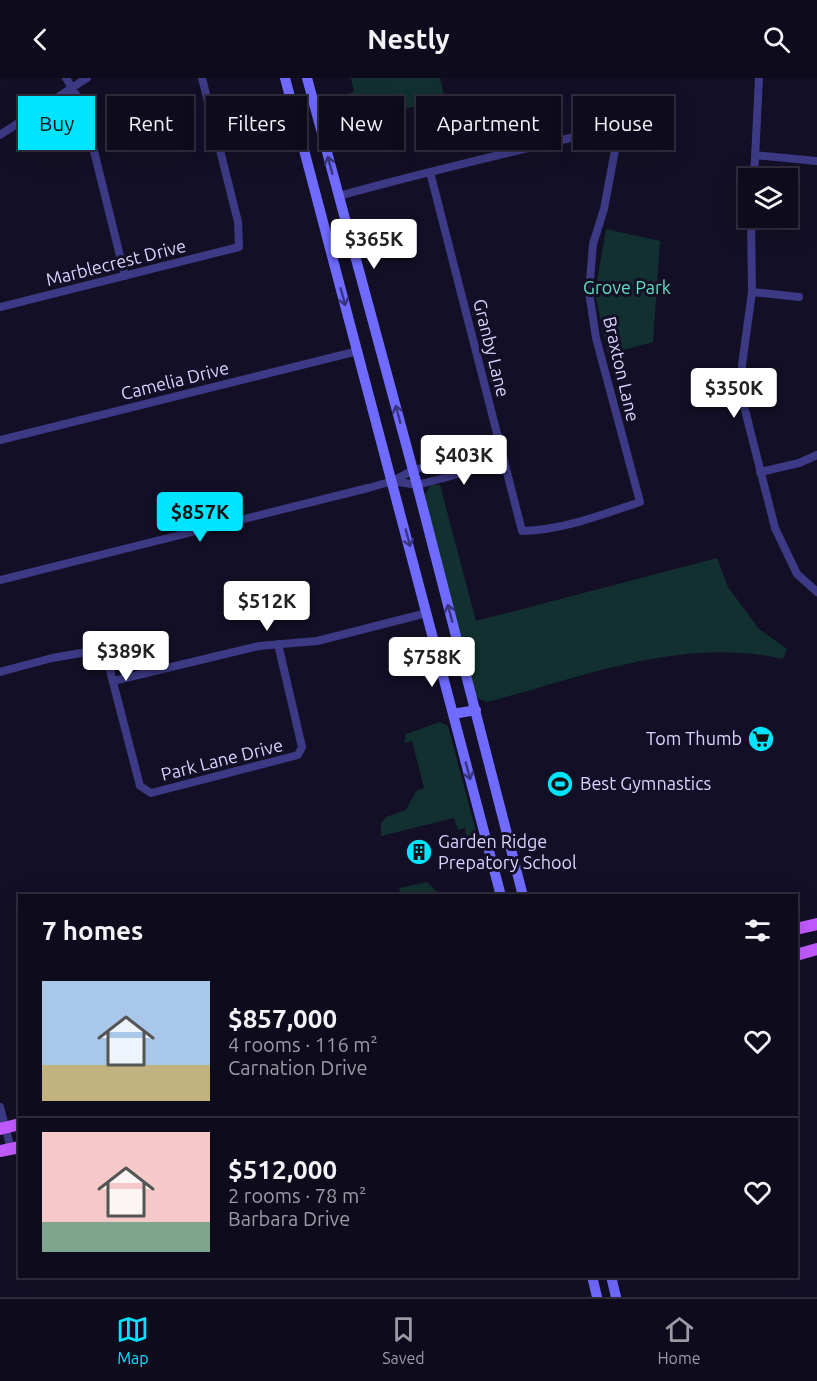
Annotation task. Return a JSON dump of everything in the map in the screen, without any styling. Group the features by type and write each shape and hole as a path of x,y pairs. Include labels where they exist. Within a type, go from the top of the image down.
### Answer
{"main road":[{"path":"285,78 500,894"},
{"path":"307,78 417,485 522,894"},
{"path":"453,714 476,710"},
{"path":"798,929 817,924"},
{"path":"798,954 817,949"},
{"path":"3,1129 18,1125"},
{"path":"592,1278 597,1297"},
{"path":"611,1278 616,1297"}],"street":[{"path":"66,78 72,86 87,123 125,276"},
{"path":"0,135 87,78"},
{"name":"Marblecrest Drive","path":"0,307 239,247 238,222 202,78"},
{"path":"754,168 759,78"},
{"name":"Braxton Lane","path":"430,172 586,134 609,137 615,150 604,209 593,244 589,292 596,338 640,502 553,528 522,531"},
{"path":"755,155 817,161"},
{"path":"339,196 430,172"},
{"name":"Granby Lane","path":"430,172 522,531"},
{"path":"751,228 752,292 742,365 743,402 760,472 785,551 796,574 817,592"},
{"path":"752,292 799,297"},
{"name":"Camelia Drive","path":"0,440 358,351"},
{"path":"0,580 393,481 413,470 501,447"},
{"path":"760,472 799,463 817,455"},
{"path":"393,481 417,485 504,462"},
{"path":"113,681 258,646 316,641 427,613"},
{"name":"Park Lane Drive","path":"0,672 52,658 93,651 107,659 140,786 152,793 298,756 302,747 278,644"},
{"path":"0,1107 3,1129 10,1149"}],"green space":[{"path":"351,78 440,78 444,96 416,96 416,106 404,109 404,96 341,96 354,92"},
{"name":"Grove Park","path":"606,229 660,241 653,342 608,354 595,293"},
{"path":"431,485 440,485 476,621 717,558 728,587 759,629 787,649 783,659 746,653 708,652 671,656 596,671 487,702 477,698 424,495"},
{"path":"440,722 448,726 477,835 473,839 459,840 466,836 465,828 458,830 454,818 381,836 381,823 386,817 406,810 416,791 424,788 412,741 404,743 406,734"},
{"path":"427,882 439,894 401,894 399,888"}],"place":[{"name":"Tom Thumb","path":"761,739"},
{"name":"Best Gymnastics","path":"560,784"},
{"name":"Garden Ridge Prepatory School","path":"419,852"}]}
